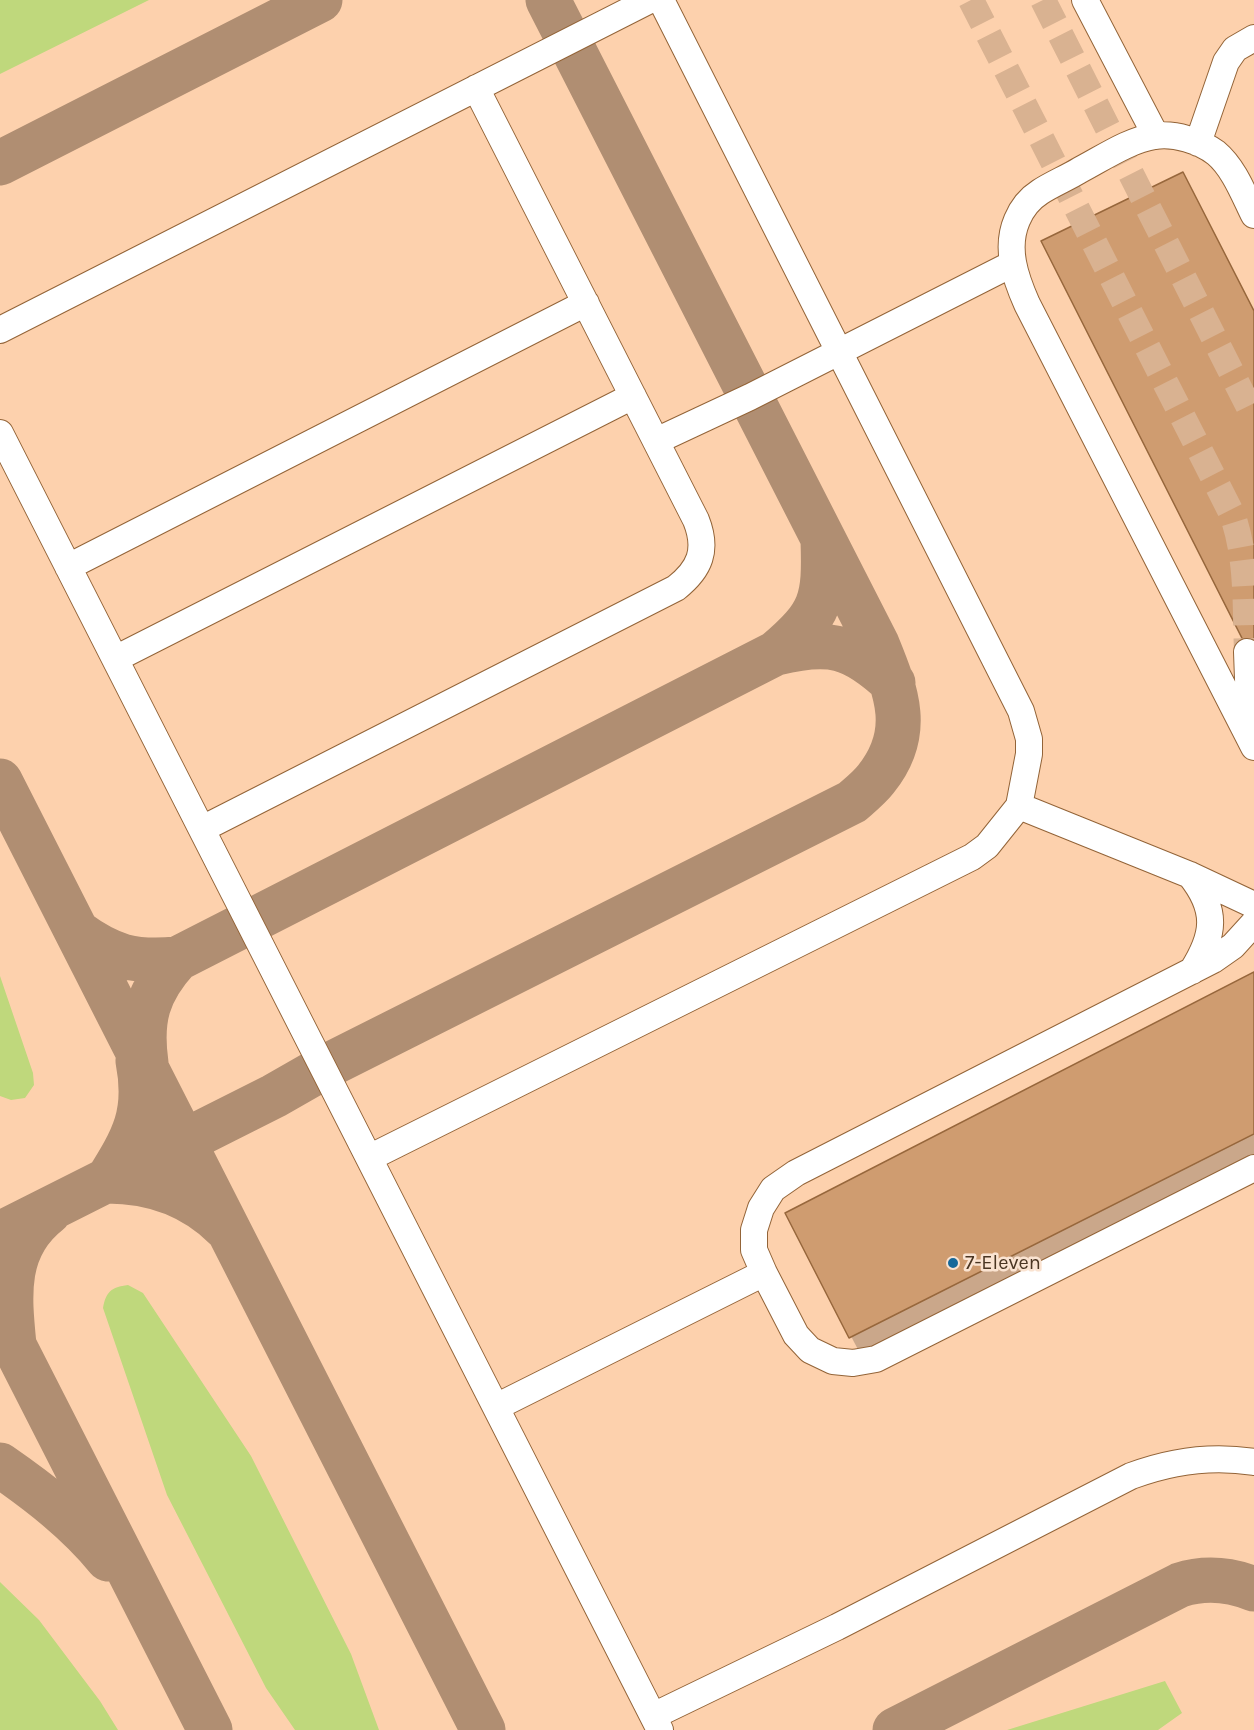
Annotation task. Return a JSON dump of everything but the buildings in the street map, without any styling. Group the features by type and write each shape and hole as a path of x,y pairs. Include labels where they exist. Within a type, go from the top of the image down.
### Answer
{"lane":[{"path":"0,330 650,0"},
{"path":"369,1158 972,857 987,846 1019,806 1029,754 1029,739 1021,711 661,0"},
{"path":"1086,0 1155,136"},
{"path":"1198,143 1226,62 1235,49 1254,38"},
{"path":"202,829 669,592 688,578 696,568 701,554 700,531 476,88"},
{"path":"1253,744 1027,304 1012,264 1012,241 1016,221 1025,205 1039,192 1127,146 1155,136 1182,138 1198,143 1216,153 1227,164 1254,215"},
{"path":"656,441 750,397 1012,264"},
{"path":"68,567 586,303"},
{"path":"115,659 633,396"},
{"path":"0,433 657,1723 837,1627 1131,1476 1177,1462 1221,1459 1254,1462"},
{"path":"1247,652 1253,744"},
{"path":"1019,806 1190,875 1254,905"},
{"path":"1190,875 1202,890 1208,903 1211,928 1205,952 1192,971"},
{"path":"1254,923 1233,946 1214,960 796,1173 773,1189 761,1208 754,1230 754,1250 796,1335 810,1350 833,1361 853,1363 876,1359 1254,1168"},
{"path":"1192,971 1254,947"},
{"path":"496,1407 764,1273"}],"green space":[{"path":"0,0 149,0 0,74"},
{"path":"0,976 33,1073 34,1085 25,1098 11,1100 0,1096"},
{"path":"128,1285 143,1293 251,1456 351,1654 379,1730 295,1730 266,1688 167,1495 103,1308 110,1291"},
{"path":"0,1582 39,1620 100,1701 118,1730 0,1730"},
{"path":"1165,1681 1182,1713 1158,1730 1007,1730"}],"taxiway":[{"path":"0,163 320,0"},
{"path":"0,1234 274,1096 323,1068 852,802 873,782 887,762 895,745 898,729 895,696 877,644 548,0"},
{"path":"146,1063 144,1033 148,1007 159,983 177,959 776,653 803,627 818,604 823,577 823,540"},
{"path":"776,653 811,647 839,649 865,660 893,683"},
{"path":"0,781 483,1730"},
{"path":"77,932 112,953 135,959 177,959"},
{"path":"107,1181 125,1151 140,1110 141,1079 138,1061"},
{"path":"107,1181 156,1187 200,1207 226,1228"},
{"path":"14,1345 11,1290 17,1256 34,1226 49,1212"},
{"path":"0,1318 210,1730"},
{"path":"0,1465 57,1508 84,1532 108,1559"},
{"path":"895,1730 1180,1585 1217,1580 1254,1589"}],"tunnel":[{"path":"971,0 1232,514 1243,565 1247,652"},
{"path":"1043,0 1254,417"}],"place":[{"name":"7-Eleven","path":"953,1263"}]}
